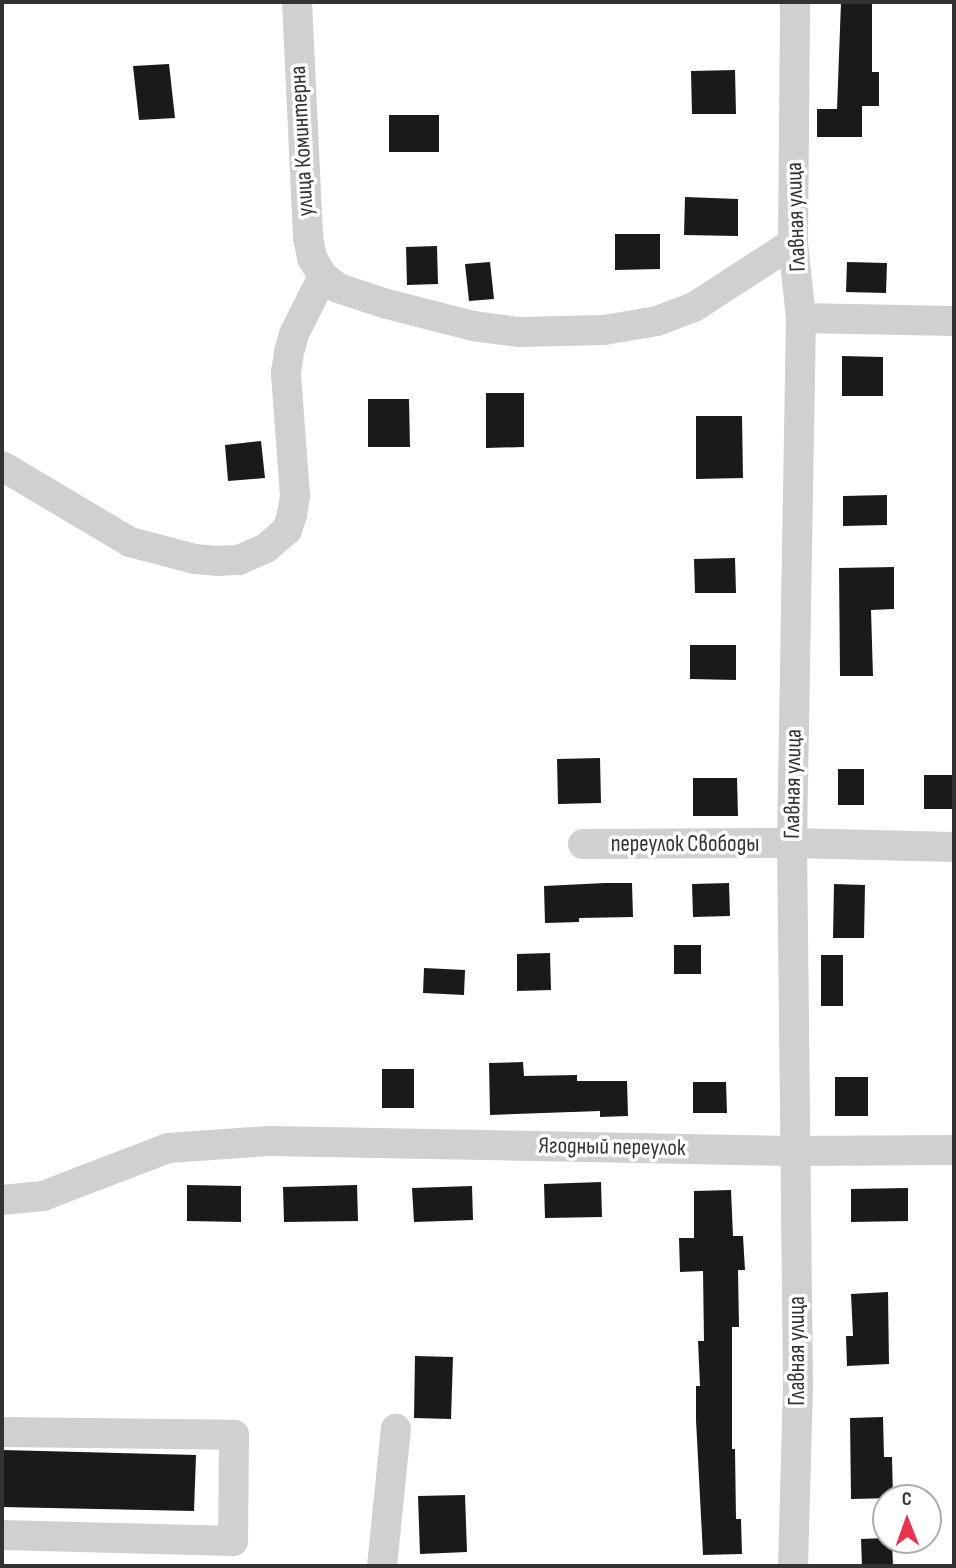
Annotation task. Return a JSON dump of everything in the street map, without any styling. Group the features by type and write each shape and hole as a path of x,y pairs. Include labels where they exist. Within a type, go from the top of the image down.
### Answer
{"street":[{"name":"улица Коминтерна","path":"298,2 305,208 312,258 323,276"},
{"name":"Главная улица","path":"793,1566 798,1387 792,843 801,318 793,243 795,2"},
{"path":"2,466 130,542 195,559 239,561 265,548 287,530 292,515 295,496 286,372 289,352 323,276 338,288 357,295 472,326 519,332 604,330 657,321 694,307 793,243"},
{"path":"801,318 954,321"},
{"name":"переулок Свободы","path":"583,844 792,843 954,847"},
{"name":"Ягодный переулок","path":"2,1200 43,1196 169,1147 269,1141 794,1151 954,1150"},
{"path":"383,1566 396,1429"},
{"path":"2,1432 234,1435 233,1541 2,1535"}],"building":[{"path":"841,2 872,2 872,72 879,72 879,106 862,106 862,137 817,137 817,109 837,109"},
{"path":"169,64 175,118 139,120 133,66"},
{"path":"735,70 736,114 692,114 691,71"},
{"path":"389,115 439,115 439,152 389,152"},
{"path":"685,197 738,199 738,236 684,235"},
{"path":"615,234 660,234 660,269 615,270"},
{"path":"437,246 438,284 407,285 406,247"},
{"path":"490,262 494,299 469,301 465,264"},
{"path":"847,262 887,263 886,293 846,292"},
{"path":"842,356 883,357 883,396 842,396"},
{"path":"486,393 524,393 524,447 486,448"},
{"path":"368,399 409,399 410,447 368,447"},
{"path":"696,416 742,416 743,478 696,479"},
{"path":"261,441 265,478 228,481 225,445"},
{"path":"887,495 887,525 843,526 843,496"},
{"path":"735,558 736,593 695,593 694,559"},
{"path":"894,567 894,609 871,610 873,676 840,676 839,568"},
{"path":"690,645 736,645 736,680 690,679"},
{"path":"600,758 601,803 558,804 557,759"},
{"path":"838,769 864,769 864,805 838,805"},
{"path":"924,775 952,775 952,809 924,809"},
{"path":"693,778 737,778 738,816 693,816"},
{"path":"632,883 633,917 579,918 579,922 545,923 544,886"},
{"path":"729,883 730,916 693,917 692,884"},
{"path":"834,884 865,885 864,938 833,938"},
{"path":"674,945 701,945 701,974 674,974"},
{"path":"550,953 551,990 517,991 517,954"},
{"path":"821,955 843,955 843,1006 821,1006"},
{"path":"424,968 465,970 464,995 423,993"},
{"path":"523,1062 524,1076 577,1075 577,1081 627,1081 628,1116 600,1117 600,1111 490,1115 489,1063"},
{"path":"382,1069 414,1069 414,1108 382,1108"},
{"path":"835,1077 868,1077 868,1116 835,1116"},
{"path":"693,1082 726,1082 727,1113 693,1113"},
{"path":"601,1182 602,1217 545,1218 544,1184"},
{"path":"187,1185 241,1186 241,1222 187,1221"},
{"path":"357,1185 358,1221 284,1222 283,1187"},
{"path":"472,1186 473,1220 414,1222 412,1188"},
{"path":"908,1188 908,1221 851,1222 851,1189"},
{"path":"731,1190 733,1236 743,1236 745,1270 738,1270 739,1327 732,1327 732,1449 735,1449 736,1519 741,1519 742,1554 703,1555 696,1386 700,1386 698,1341 704,1341 703,1271 680,1272 679,1238 694,1238 694,1191"},
{"path":"888,1292 889,1364 847,1366 846,1336 853,1336 851,1294"},
{"path":"415,1356 453,1357 451,1419 414,1418"},
{"path":"883,1417 884,1457 892,1457 893,1484 872,1484 872,1498 851,1499 850,1418"},
{"path":"2,1450 196,1455 194,1511 2,1507"},
{"path":"465,1495 467,1552 420,1554 418,1496"},
{"path":"861,1539 872,1539 872,1554 893,1554 893,1566 862,1566"}]}
